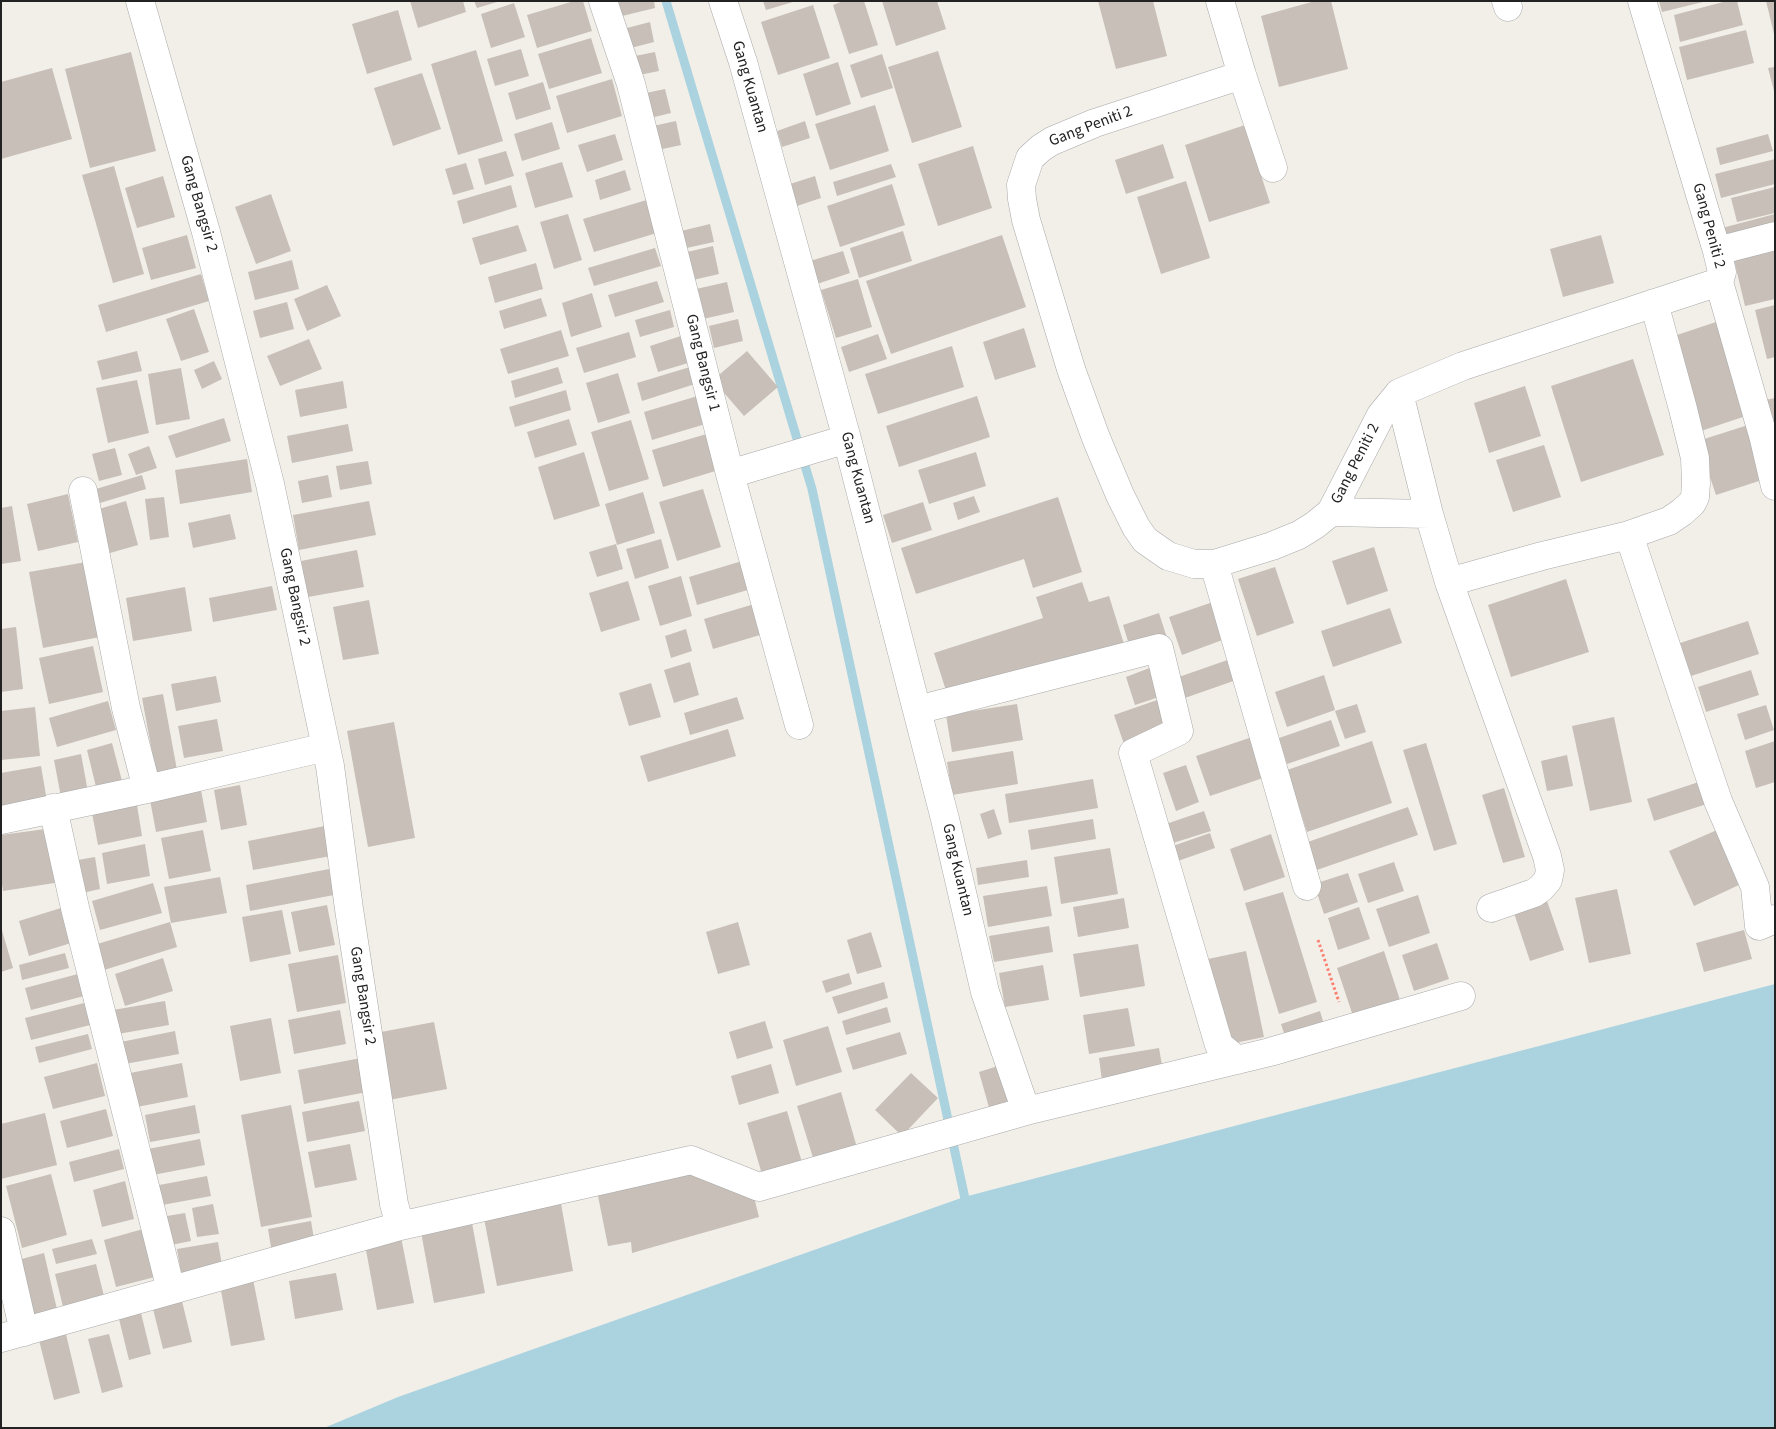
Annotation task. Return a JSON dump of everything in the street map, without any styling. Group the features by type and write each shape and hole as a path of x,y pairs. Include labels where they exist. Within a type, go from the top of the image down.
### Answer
{"street":[{"name":"Gang Bangsir 2","path":"140,1 206,232 270,484 326,747 348,908 397,1215"},
{"name":"Gang Bangsir 1","path":"603,1 631,84 740,471 798,725"},
{"name":"Gang Kuantan","path":"722,1 743,62 847,439 918,710 985,992 1026,1110"},
{"path":"1220,1 1273,168"},
{"name":"Gang Peniti 2","path":"1242,75 1095,123 1052,140 1030,158 1021,185 1026,220 1072,369 1096,438 1129,514 1146,540 1159,551 1194,564 1214,564 1272,546 1299,535 1331,512 1381,415 1399,393 1463,366 1719,282 1722,272 1717,251 1642,1"},
{"path":"1717,251 1775,236"},
{"path":"1719,282 1764,439 1775,486"},
{"path":"1449,582 1542,556 1628,535 1669,521 1692,503 1696,491 1695,458 1654,304"},
{"path":"1399,393 1429,514 1449,582 1547,856 1550,870 1548,880 1534,893 1491,908"},
{"path":"740,471 847,439"},
{"path":"83,491 126,708 147,789"},
{"path":"1331,512 1429,514"},
{"path":"1628,535 1718,801 1754,887 1759,926 1775,919"},
{"path":"1214,564 1307,886"},
{"path":"918,710 1159,648 1179,731 1133,753 1219,1045 1237,1060"},
{"path":"1,820 147,789 326,747"},
{"path":"53,808 75,908 171,1290"},
{"path":"1,1231 13,1335 171,1290 397,1215 691,1160 759,1187 1026,1110 1270,1052 1461,996"}],"path":[{"path":"1318,940 1347,1029"}],"water":[{"path":"1775,984 1775,1428 324,1428 398,1397 964,1197"}],"building":[{"path":"410,1 463,1 466,12 418,28"},
{"path":"474,1 497,1 497,2 477,8"},
{"path":"574,1 583,1 592,31 537,48 527,15"},
{"path":"615,1 654,1 655,8 618,17"},
{"path":"763,1 793,1 793,2 766,10"},
{"path":"843,1 864,1 878,45 849,54 833,5"},
{"path":"882,1 937,1 946,29 896,46"},
{"path":"1098,1 1153,1 1167,56 1116,69"},
{"path":"1315,1 1331,1 1348,69 1279,87 1261,16"},
{"path":"1659,1 1702,1 1703,2 1662,12"},
{"path":"1727,1 1737,1 1743,25 1680,42 1674,15"},
{"path":"1766,1 1775,1 1775,34 1774,34"},
{"path":"514,3 525,37 491,48 481,14"},
{"path":"813,5 830,58 778,75 761,22"},
{"path":"398,10 412,60 367,74 352,24"},
{"path":"650,22 654,42 627,49 623,29"},
{"path":"1746,30 1754,63 1687,80 1679,47"},
{"path":"591,38 602,73 549,89 538,54"},
{"path":"521,49 529,76 495,86 487,59"},
{"path":"476,50 503,141 458,155 431,64"},
{"path":"938,51 962,127 912,143 888,67"},
{"path":"131,52 156,151 90,168 65,69"},
{"path":"655,52 659,71 639,75 635,56"},
{"path":"882,54 893,88 861,98 850,65"},
{"path":"838,62 851,104 816,116 803,74"},
{"path":"1775,67 1775,91 1774,91 1768,68"},
{"path":"52,68 72,139 1,159 1,82"},
{"path":"422,73 441,129 393,146 374,88"},
{"path":"612,79 622,116 567,133 556,96"},
{"path":"543,82 551,109 516,120 508,93"},
{"path":"665,89 671,113 646,119 641,94"},
{"path":"875,105 889,151 830,170 815,124"},
{"path":"676,121 681,145 658,150 653,126"},
{"path":"805,121 810,138 782,147 777,131"},
{"path":"552,122 560,149 522,161 514,134"},
{"path":"1245,125 1270,203 1209,222 1185,145"},
{"path":"615,134 623,160 587,172 578,145"},
{"path":"1768,134 1773,151 1720,165 1716,148"},
{"path":"1163,144 1174,178 1126,194 1115,160"},
{"path":"973,146 992,208 938,226 918,164"},
{"path":"506,151 514,176 485,185 478,159"},
{"path":"1775,159 1775,184 1721,198 1715,174"},
{"path":"562,162 573,197 535,208 525,173"},
{"path":"466,163 474,189 453,195 445,169"},
{"path":"891,164 896,177 837,196 833,182"},
{"path":"114,166 144,274 113,283 82,175"},
{"path":"625,170 631,190 600,200 595,180"},
{"path":"163,176 175,217 137,228 125,188"},
{"path":"815,176 821,198 794,207 787,185"},
{"path":"1186,181 1210,258 1161,274 1137,197"},
{"path":"892,184 905,225 840,247 827,206"},
{"path":"511,185 517,207 463,224 457,201"},
{"path":"1775,187 1775,213 1737,222 1731,198"},
{"path":"271,194 291,251 256,264 235,207"},
{"path":"650,199 660,232 594,252 583,219"},
{"path":"568,214 582,260 554,269 540,222"},
{"path":"1775,214 1775,234 1727,246 1722,228"},
{"path":"710,224 714,242 682,249 677,232"},
{"path":"518,225 527,251 480,265 472,238"},
{"path":"903,231 912,261 859,278 850,248"},
{"path":"187,235 196,268 151,280 142,248"},
{"path":"1002,235 1026,307 891,354 866,281"},
{"path":"1601,235 1614,283 1563,297 1550,249"},
{"path":"713,246 719,274 693,280 687,252"},
{"path":"655,248 661,266 594,286 588,268"},
{"path":"1775,249 1775,299 1745,306 1734,260"},
{"path":"843,251 850,273 817,284 810,261"},
{"path":"292,260 299,289 255,300 248,272"},
{"path":"536,263 543,289 495,303 488,277"},
{"path":"201,274 209,301 106,332 98,305"},
{"path":"858,279 872,327 836,338 821,290"},
{"path":"657,281 664,302 615,317 608,295"},
{"path":"727,282 734,312 703,319 696,289"},
{"path":"327,285 341,316 307,331 294,299"},
{"path":"592,293 602,327 571,337 562,303"},
{"path":"541,298 547,316 504,329 499,311"},
{"path":"287,302 294,329 260,338 253,311"},
{"path":"1775,305 1775,357 1767,359 1755,310"},
{"path":"194,309 209,352 181,361 166,319"},
{"path":"670,310 674,327 640,337 635,320"},
{"path":"738,319 743,341 714,348 709,326"},
{"path":"1725,319 1755,413 1698,432 1668,338"},
{"path":"1024,328 1036,367 995,380 983,342"},
{"path":"561,330 569,356 508,374 500,349"},
{"path":"629,332 636,357 584,373 576,348"},
{"path":"687,334 695,361 658,372 650,346"},
{"path":"878,334 887,359 849,372 841,347"},
{"path":"309,339 322,369 280,386 267,356"},
{"path":"952,346 964,387 878,414 865,374"},
{"path":"137,351 142,371 102,380 97,361"},
{"path":"747,351 778,387 744,416 713,380"},
{"path":"1633,359 1664,455 1581,482 1551,386"},
{"path":"214,361 222,379 202,389 194,370"},
{"path":"558,367 563,383 515,398 511,381"},
{"path":"690,367 695,384 642,401 637,383"},
{"path":"181,368 190,419 156,425 148,374"},
{"path":"618,373 630,413 598,423 586,383"},
{"path":"137,380 149,433 108,443 96,388"},
{"path":"343,381 347,408 300,417 295,390"},
{"path":"1525,386 1541,436 1489,453 1474,403"},
{"path":"566,390 571,410 515,427 509,407"},
{"path":"701,395 709,423 652,440 644,412"},
{"path":"977,396 990,437 899,467 886,426"},
{"path":"1775,398 1775,436 1765,400"},
{"path":"224,418 231,441 176,458 168,436"},
{"path":"569,419 577,445 535,458 527,432"},
{"path":"631,420 649,479 609,491 591,432"},
{"path":"348,424 353,451 292,463 287,436"},
{"path":"1748,425 1765,479 1716,495 1698,441"},
{"path":"710,433 722,469 663,487 652,450"},
{"path":"1544,445 1561,497 1513,512 1496,460"},
{"path":"149,446 157,468 136,475 128,454"},
{"path":"115,448 122,475 99,481 92,454"},
{"path":"584,452 600,506 554,520 538,467"},
{"path":"976,452 986,486 929,504 918,470"},
{"path":"247,459 252,492 180,504 175,470"},
{"path":"368,461 372,484 340,490 336,466"},
{"path":"142,475 146,489 100,503 96,489"},
{"path":"328,475 332,497 302,503 298,481"},
{"path":"703,489 721,547 677,561 659,502"},
{"path":"643,492 655,533 617,545 605,504"},
{"path":"68,494 78,542 38,551 27,504"},
{"path":"974,496 980,512 958,520 953,503"},
{"path":"164,497 169,537 150,540 145,499"},
{"path":"1058,497 1082,572 1033,588 1024,559 916,594 901,548"},
{"path":"126,501 138,545 110,553 99,509"},
{"path":"369,501 376,535 299,550 293,515"},
{"path":"923,502 932,530 892,543 883,515"},
{"path":"12,506 21,561 1,564 1,508"},
{"path":"230,514 236,539 193,548 188,523"},
{"path":"661,539 669,568 635,579 626,549"},
{"path":"616,544 623,569 597,577 589,552"},
{"path":"1374,547 1388,591 1347,605 1332,561"},
{"path":"357,550 364,587 308,597 301,561"},
{"path":"92,561 105,636 43,648 29,572"},
{"path":"742,561 751,589 697,605 689,577"},
{"path":"1275,567 1294,623 1257,636 1238,579"},
{"path":"681,576 692,616 660,626 648,586"},
{"path":"1566,579 1589,652 1511,677 1488,605"},
{"path":"628,581 640,620 601,632 589,593"},
{"path":"1082,582 1089,602 1109,596 1124,644 949,700 934,653 1043,618 1036,597"},
{"path":"272,586 277,610 213,622 209,598"},
{"path":"185,587 192,631 133,641 126,598"},
{"path":"369,600 379,654 343,660 333,607"},
{"path":"761,602 770,632 713,649 704,619"},
{"path":"1213,602 1225,639 1182,655 1169,617"},
{"path":"1390,608 1402,643 1333,667 1321,631"},
{"path":"1159,613 1167,638 1131,651 1123,625"},
{"path":"1748,621 1759,654 1691,676 1680,643"},
{"path":"16,627 23,689 1,692 1,629"},
{"path":"686,629 692,651 671,658 665,636"},
{"path":"93,646 103,692 49,704 39,658"},
{"path":"1236,657 1242,678 1182,699 1176,678"},
{"path":"690,662 699,695 674,703 664,670"},
{"path":"1152,667 1162,696 1135,705 1126,677"},
{"path":"1751,670 1759,695 1706,712 1698,687"},
{"path":"1324,675 1335,710 1287,727 1275,692"},
{"path":"216,676 221,702 176,711 171,684"},
{"path":"651,683 661,717 629,726 619,693"},
{"path":"163,694 177,770 156,773 142,698"},
{"path":"737,697 744,719 690,735 684,713"},
{"path":"1160,699 1171,731 1125,747 1114,715"},
{"path":"108,701 116,730 57,747 49,718"},
{"path":"1017,704 1023,740 952,752 946,715"},
{"path":"1357,704 1366,732 1345,739 1335,711"},
{"path":"1766,705 1774,730 1745,740 1737,714"},
{"path":"35,707 40,756 1,760 1,711"},
{"path":"1614,717 1632,802 1590,811 1572,726"},
{"path":"217,719 223,751 184,758 178,726"},
{"path":"1331,720 1340,746 1287,764 1279,738"},
{"path":"394,722 415,838 368,847 347,731"},
{"path":"728,729 736,756 648,782 640,756"},
{"path":"1255,736 1269,776 1210,796 1196,756"},
{"path":"1372,741 1392,803 1307,832 1287,770"},
{"path":"1775,741 1775,782 1756,788 1745,751"},
{"path":"112,743 122,781 96,787 87,750"},
{"path":"1426,743 1457,844 1434,851 1403,750"},
{"path":"1013,751 1018,784 952,795 947,762"},
{"path":"81,754 88,792 61,797 54,760"},
{"path":"1567,755 1573,786 1547,791 1541,761"},
{"path":"1186,765 1199,802 1176,811 1163,773"},
{"path":"41,766 47,801 1,808 1,773"},
{"path":"1093,779 1098,808 1009,823 1005,794"},
{"path":"1705,780 1713,802 1654,821 1647,799"},
{"path":"240,785 247,825 221,830 214,790"},
{"path":"1504,788 1525,857 1503,863 1482,795"},
{"path":"201,790 207,822 156,832 150,800"},
{"path":"137,805 142,836 98,845 92,813"},
{"path":"1408,807 1418,835 1311,872 1302,844"},
{"path":"994,809 1002,834 988,839 980,814"},
{"path":"1204,811 1211,831 1173,843 1166,824"},
{"path":"1093,819 1096,839 1031,850 1028,830"},
{"path":"325,826 331,856 253,870 248,841"},
{"path":"53,828 61,882 3,891 1,835"},
{"path":"203,830 211,871 169,879 161,838"},
{"path":"1717,830 1741,884 1694,906 1669,851"},
{"path":"1210,833 1215,848 1175,862 1170,847"},
{"path":"1271,834 1285,877 1244,891 1230,849"},
{"path":"145,844 150,876 107,884 102,853"},
{"path":"1110,848 1118,894 1061,904 1054,857"},
{"path":"95,857 100,889 78,894 72,861"},
{"path":"1027,860 1029,877 978,885 976,868"},
{"path":"1394,862 1404,891 1368,903 1358,874"},
{"path":"329,869 334,895 250,911 246,885"},
{"path":"1348,873 1358,902 1324,914 1314,884"},
{"path":"220,877 227,913 171,923 164,887"},
{"path":"153,883 162,913 100,930 92,901"},
{"path":"1047,886 1052,916 988,927 983,896"},
{"path":"1617,889 1631,954 1589,963 1575,898"},
{"path":"1283,892 1317,1002 1279,1014 1245,903"},
{"path":"1418,895 1430,933 1389,947 1376,909"},
{"path":"1124,898 1129,928 1078,937 1073,907"},
{"path":"1547,901 1564,950 1530,961 1514,913"},
{"path":"327,905 335,945 299,952 291,912"},
{"path":"1359,907 1370,939 1338,950 1328,918"},
{"path":"61,908 71,943 29,956 19,921"},
{"path":"282,910 291,954 250,962 242,917"},
{"path":"170,922 177,947 101,971 94,945"},
{"path":"738,922 750,965 718,974 706,932"},
{"path":"1049,926 1053,952 994,962 989,936"},
{"path":"1,927 13,968 1,972"},
{"path":"1744,930 1752,959 1704,972 1696,943"},
{"path":"871,932 882,967 857,974 847,940"},
{"path":"1437,943 1449,979 1414,991 1402,955"},
{"path":"1138,944 1145,986 1080,997 1073,954"},
{"path":"1246,951 1264,1037 1225,1045 1208,959"},
{"path":"1384,951 1400,1000 1353,1016 1337,968"},
{"path":"65,953 69,968 22,980 19,965"},
{"path":"338,955 346,1003 297,1012 288,964"},
{"path":"163,958 173,991 125,1006 115,974"},
{"path":"1043,965 1049,1000 1005,1007 999,973"},
{"path":"849,973 852,984 826,993 822,981"},
{"path":"78,974 84,996 31,1010 25,988"},
{"path":"884,982 888,998 838,1014 832,997"},
{"path":"165,1001 169,1025 118,1034 113,1010"},
{"path":"88,1002 94,1024 31,1040 25,1018"},
{"path":"887,1007 891,1022 846,1035 842,1021"},
{"path":"1128,1008 1135,1046 1089,1054 1083,1015"},
{"path":"340,1010 346,1044 294,1054 288,1020"},
{"path":"1320,1011 1325,1028 1287,1042 1281,1024"},
{"path":"271,1018 281,1073 240,1081 230,1026"},
{"path":"765,1021 773,1048 737,1059 729,1032"},
{"path":"434,1022 447,1089 389,1100 376,1033"},
{"path":"828,1026 842,1072 796,1086 783,1040"},
{"path":"175,1031 179,1054 125,1064 121,1042"},
{"path":"900,1032 907,1054 853,1070 846,1048"},
{"path":"88,1034 92,1049 39,1063 35,1047"},
{"path":"1159,1048 1163,1071 1102,1081 1099,1058"},
{"path":"361,1058 367,1092 304,1104 298,1070"},
{"path":"97,1063 105,1096 53,1109 44,1077"},
{"path":"182,1063 188,1097 137,1107 130,1073"},
{"path":"771,1064 779,1093 739,1105 731,1076"},
{"path":"1001,1065 1012,1104 990,1111 979,1072"},
{"path":"911,1073 938,1098 902,1136 875,1110"},
{"path":"841,1092 858,1151 815,1164 797,1106"},
{"path":"359,1101 365,1131 307,1142 302,1112"},
{"path":"195,1105 200,1133 150,1142 145,1115"},
{"path":"291,1105 312,1217 261,1227 241,1115"},
{"path":"106,1109 113,1136 67,1148 60,1121"},
{"path":"787,1111 803,1166 763,1178 747,1123"},
{"path":"45,1113 57,1165 1,1179 1,1124"},
{"path":"200,1139 205,1165 153,1175 148,1149"},
{"path":"350,1144 357,1180 315,1188 308,1152"},
{"path":"119,1149 124,1169 74,1182 69,1162"},
{"path":"688,1168 752,1189 759,1217 632,1253 631,1242 608,1246 596,1186"},
{"path":"51,1174 67,1235 22,1248 6,1186"},
{"path":"207,1176 211,1196 157,1206 154,1186"},
{"path":"125,1181 134,1219 102,1227 93,1190"},
{"path":"560,1198 573,1271 497,1286 483,1213"},
{"path":"213,1204 219,1234 197,1237 192,1208"},
{"path":"185,1213 191,1241 166,1246 161,1217"},
{"path":"311,1221 315,1245 272,1253 268,1229"},
{"path":"472,1223 485,1293 434,1303 421,1232"},
{"path":"143,1229 155,1277 116,1287 104,1240"},
{"path":"400,1232 414,1303 377,1310 364,1239"},
{"path":"92,1239 97,1254 56,1264 52,1249"},
{"path":"218,1242 223,1271 182,1279 177,1249"},
{"path":"44,1253 59,1318 30,1325 14,1261"},
{"path":"96,1264 106,1304 65,1315 55,1274"},
{"path":"336,1273 343,1310 295,1319 289,1281"},
{"path":"253,1279 265,1340 231,1346 220,1285"},
{"path":"180,1293 192,1342 163,1349 151,1301"},
{"path":"140,1309 151,1354 129,1360 118,1315"},
{"path":"65,1330 80,1393 54,1400 38,1336"},
{"path":"109,1334 123,1387 102,1393 88,1339"}],"waterway":[{"path":"666,1 812,489 967,1208"}]}
